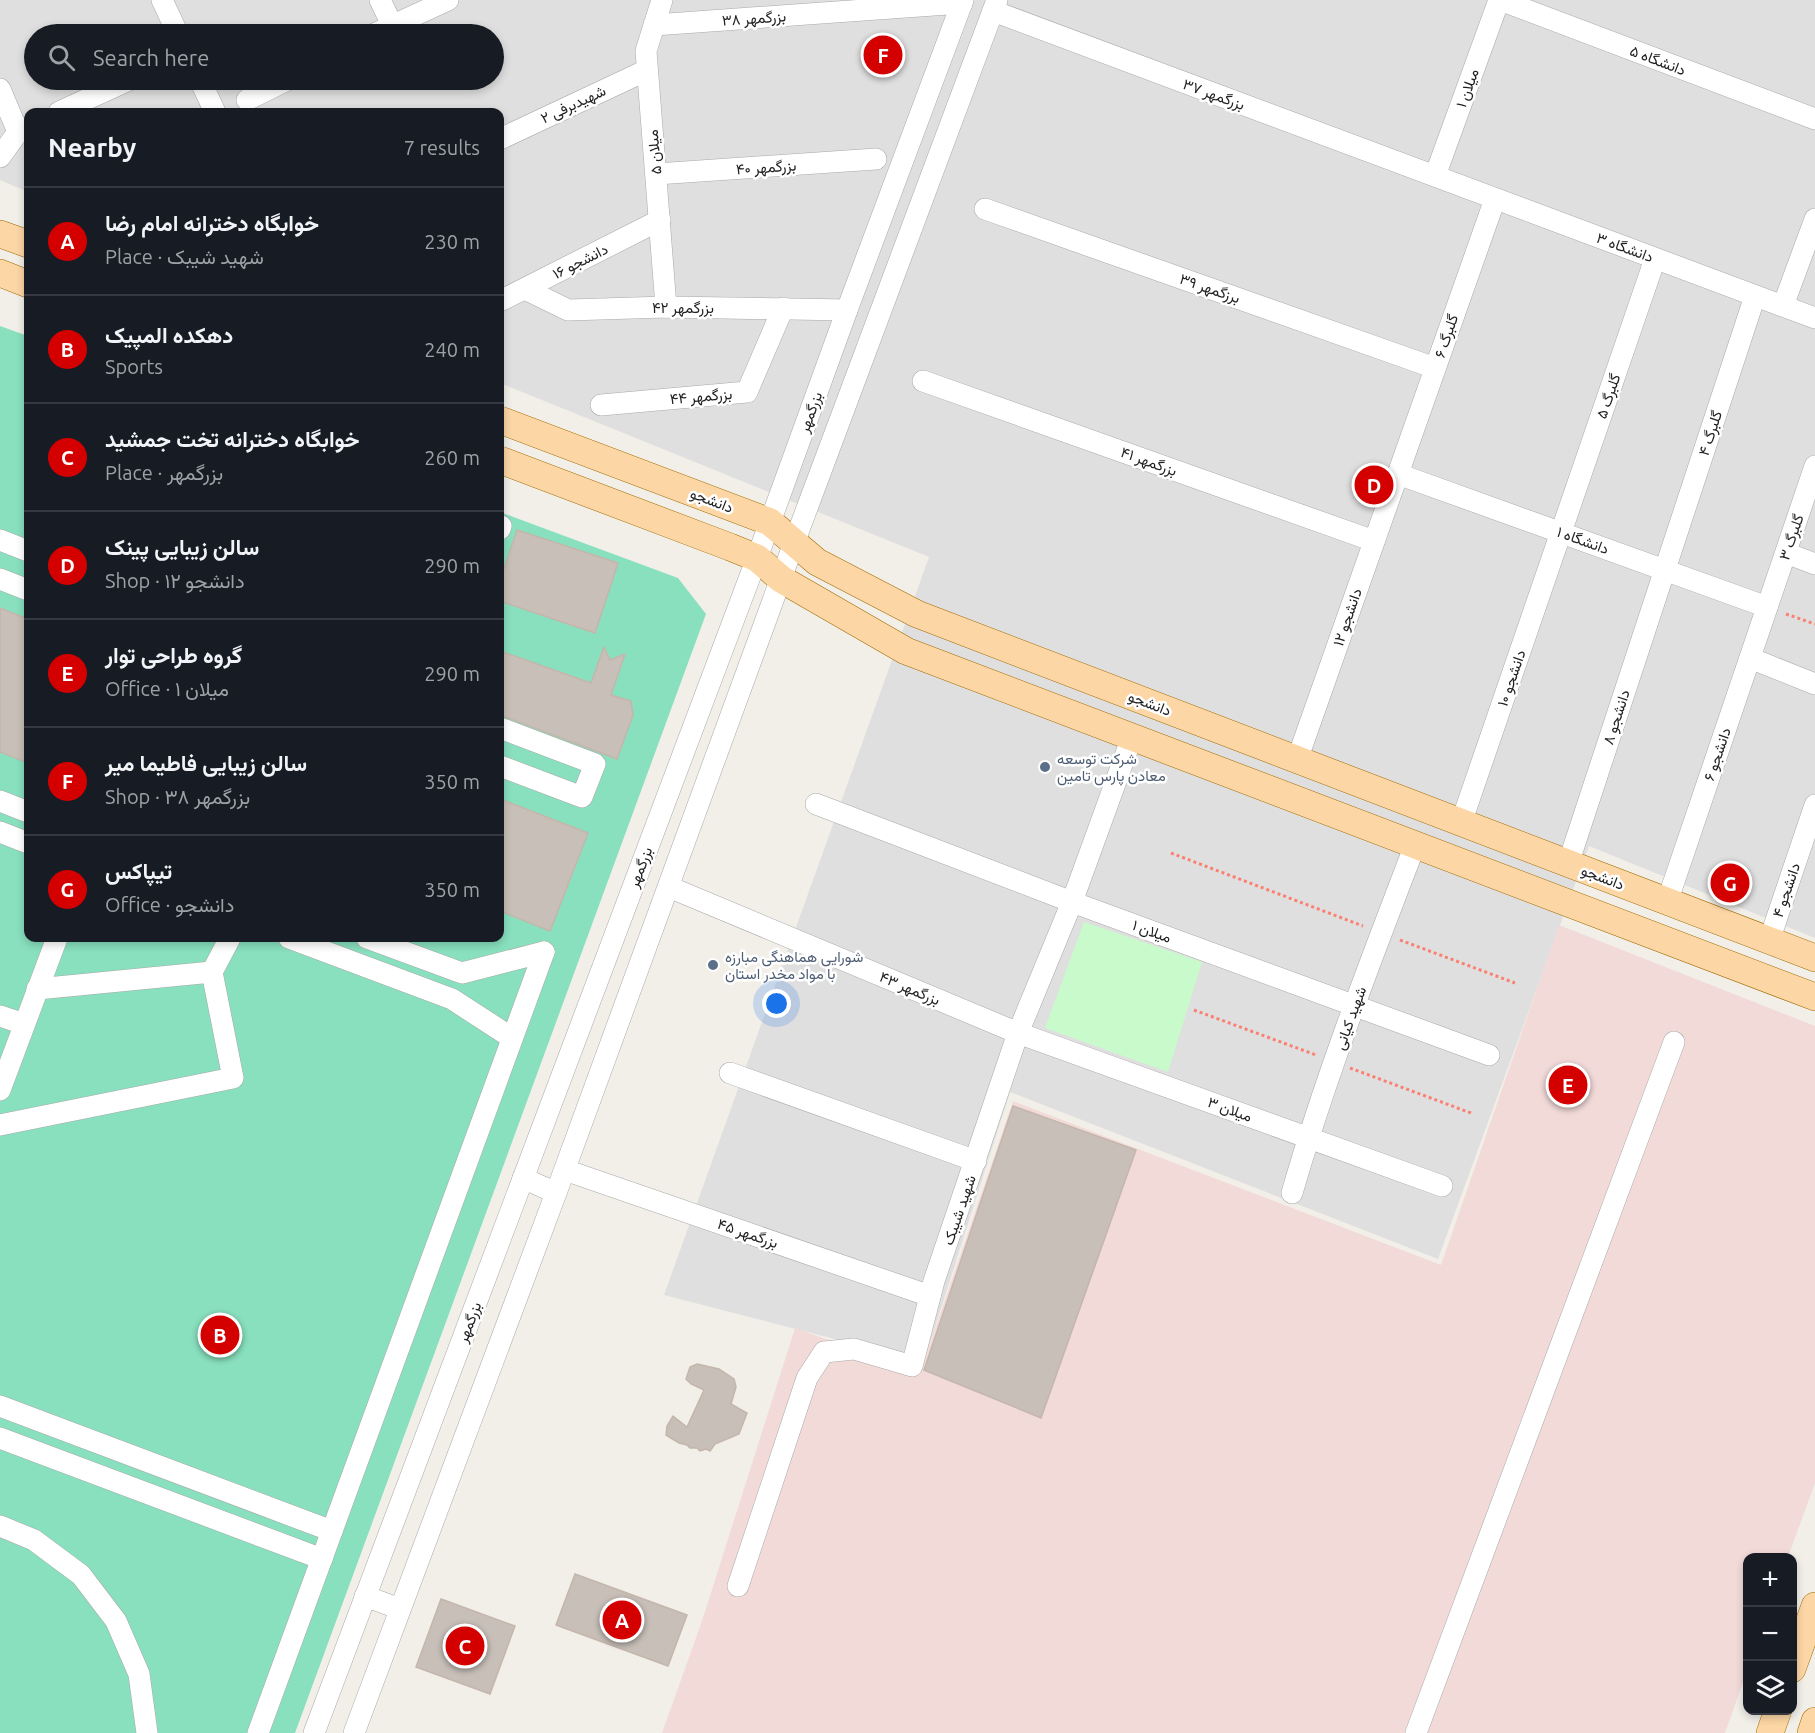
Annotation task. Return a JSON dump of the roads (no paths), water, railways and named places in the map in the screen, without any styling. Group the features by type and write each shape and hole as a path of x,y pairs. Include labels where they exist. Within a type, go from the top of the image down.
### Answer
{"main road":[{"path":"0,234 24,243"},
{"path":"0,273 24,282"},
{"name":"دانشجو","path":"504,422 770,522 817,562 917,614 1815,958"},
{"path":"504,462 757,558 781,579 906,651 1815,997"},
{"path":"1795,1661 1815,1606"},
{"path":"1770,1733 1776,1715"},
{"path":"1811,1733 1815,1721"}],"street":[{"path":"162,0 173,24"},
{"path":"380,0 382,24"},
{"path":"396,24 448,0"},
{"name":"میلان ۵","path":"662,0 646,51 666,307"},
{"name":"دانشگاه ۵","path":"1500,0 1815,119"},
{"name":"میلان ۱","path":"1435,176 1500,0"},
{"name":"بزرگمهر ۳۸","path":"654,25 962,2"},
{"name":"بزرگمهر","path":"314,1733 757,558 846,310 962,2"},
{"name":"بزرگمهر ۳۷","path":"995,6 1435,176"},
{"name":"بزرگمهر","path":"354,1733 565,1170 794,543 995,6"},
{"name":"شهیدبرفی ۲","path":"504,137 647,70"},
{"path":"0,89 23,129 0,157"},
{"path":"68,108 107,90"},
{"path":"205,90 213,108"},
{"path":"247,100 267,90"},
{"name":"بزرگمهر ۴۰","path":"656,174 876,159"},
{"name":"دانشگاه ۳","path":"1435,176 1815,318"},
{"name":"گلبرگ ۶","path":"1398,474 1495,199"},
{"name":"برزگمهر ۳۹","path":"985,209 1435,368"},
{"path":"1783,306 1815,219"},
{"name":"دانشجو ۱۶","path":"504,299 660,220"},
{"name":"گلبرگ ۵","path":"1561,533 1655,259"},
{"name":"بزرگمهر ۴۲","path":"525,289 568,310 666,307 846,310"},
{"name":"گلبرگ ۴","path":"1664,570 1755,296"},
{"name":"بزرگمهر ۴۴","path":"601,405 747,392 783,308"},
{"name":"بزرگمهر ۴۱","path":"923,381 1374,542"},
{"name":"گلبرگ ۳","path":"1767,607 1815,466"},
{"name":"دانشگاه ۱","path":"1398,474 1767,607"},
{"name":"دانشجو ۱۲","path":"1297,760 1398,474"},
{"name":"دانشجو ۱۰","path":"1461,823 1561,533"},
{"path":"0,540 24,549"},
{"path":"1786,553 1815,564"},
{"name":"دانشجو ۸","path":"1568,864 1664,570"},
{"path":"0,579 24,588"},
{"name":"دانشجو ۶","path":"1667,902 1767,607"},
{"path":"1750,658 1815,684"},
{"path":"504,730 595,764 582,797 504,768"},
{"name":"شهید شیبک","path":"738,1586 807,1378 824,1352 854,1349 912,1366 930,1296 1018,1033 1072,902 1132,737"},
{"path":"0,801 24,810"},
{"name":"میلان ۱","path":"816,804 1072,902 1489,1055"},
{"name":"دانشجو ۴","path":"1768,941 1815,805"},
{"path":"0,832 24,841"},
{"name":"شهید کیانی","path":"1292,1193 1308,1137 1354,1006 1415,845"},
{"name":"بزرگمهر ۴۳","path":"669,887 1018,1033"},
{"path":"0,1090 55,942"},
{"path":"0,1125 233,1078 213,972 228,942"},
{"path":"300,942 452,999 512,1038"},
{"path":"258,1733 544,952 462,973 378,942"},
{"path":"37,989 213,972"},
{"path":"0,1016 24,1024"},
{"name":"میلان ۳","path":"1018,1033 1442,1186"},
{"path":"1416,1733 1674,1042"},
{"path":"730,1073 976,1161"},
{"name":"بزرگمهر ۴۵","path":"565,1170 930,1296"},
{"path":"523,1178 556,1193"},
{"path":"0,1406 332,1531"},
{"path":"0,1438 322,1559"},
{"path":"0,1526 34,1540 81,1575 116,1621 139,1674 147,1733"},
{"path":"365,1596 400,1609"}],"place":[{"name":"سالن زیبایی فاطیما میر","path":"883,55"},
{"name":"سالن زیبایی پینک","path":"1374,485"},
{"name":"شرکت توسعه معادن پارس تامین","path":"1045,767"},
{"name":"تیپاکس","path":"1730,883"},
{"name":"شورایی هماهنگی مبارزه با مواد مخدر استان","path":"713,965"},
{"name":"گروه طراحی توار","path":"1568,1085"},
{"name":"دهکده المپیک","path":"220,1335"},
{"name":"خوابگاه دخترانه امام رضا","path":"622,1620"},
{"name":"خوابگاه دخترانه تخت جمشید","path":"465,1646"}]}
